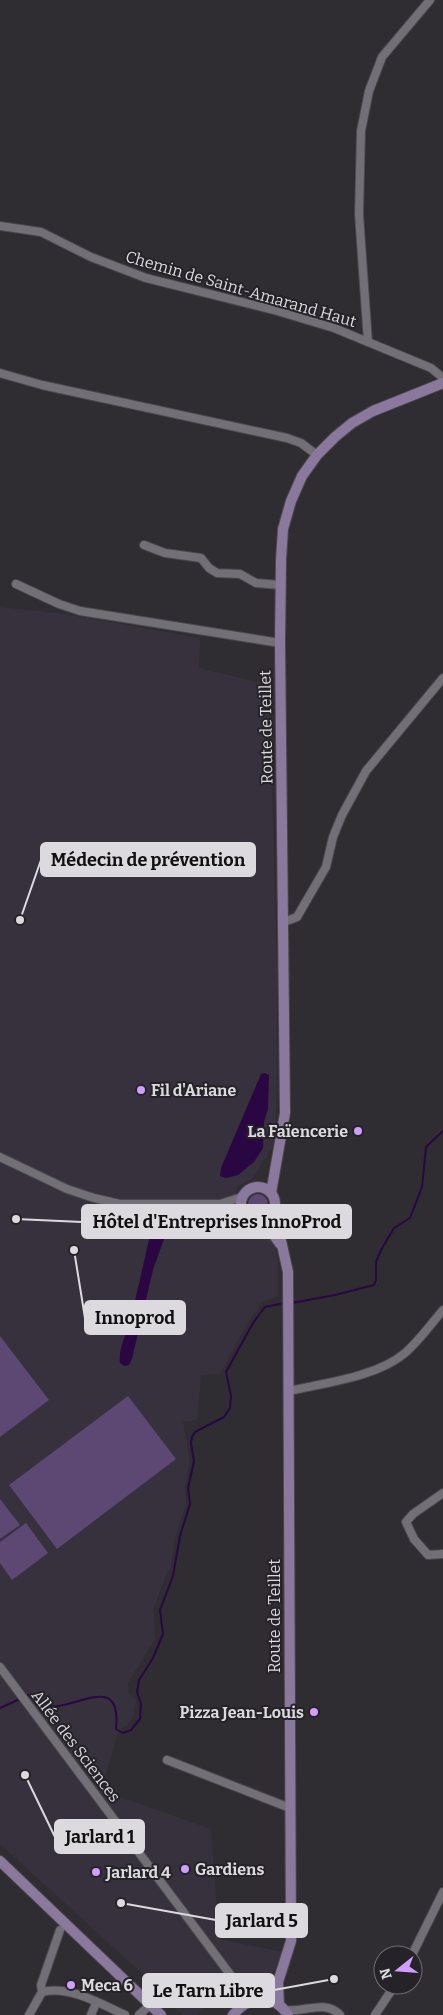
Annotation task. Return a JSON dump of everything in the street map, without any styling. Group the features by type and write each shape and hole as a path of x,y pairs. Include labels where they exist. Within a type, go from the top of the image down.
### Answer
{"main road":[{"name":"Route de Teillet","path":"271,1193 285,1112 280,643 280,585 283,529 291,501 302,476 317,455 352,423 366,415 443,383"},
{"name":"Route de Teillet","path":"257,1187 266,1176 279,1153"},
{"path":"262,1187 271,1193 275,1205 268,1217 258,1221 250,1219 244,1213 241,1208 242,1197 248,1190 262,1187"},
{"name":"Route de Teillet","path":"272,1213 278,1227 288,1272 291,1941 278,1982 284,2010"},
{"name":"Route de Teillet","path":"258,1221 271,1231 283,1249"},
{"path":"0,1861 129,1984 136,1996 161,2015"},
{"name":"Route de Teillet","path":"234,2013 258,1999 278,1982"},
{"path":"258,1999 284,2010"}],"street":[{"path":"368,342 359,214 361,131 369,91 382,57 430,0"},
{"name":"Chemin de Saint-Amarand Haut","path":"0,226 41,232 91,256 146,278 274,310 334,328 431,368 443,378"},
{"path":"0,373 42,385 287,438 301,443 317,455"},
{"path":"144,545 165,553 201,558 209,568 217,573 240,574 256,583 280,585"},
{"path":"16,584 80,612 280,643"},
{"path":"284,922 297,917 326,867 333,838 342,815 366,771 443,678"},
{"path":"0,1157 67,1189 120,1204 220,1204 242,1197"},
{"path":"220,1204 244,1213"},
{"path":"289,1391 364,1373 396,1360 413,1345 443,1310"},
{"path":"443,1493 413,1514 406,1522 414,1538 428,1554 443,1554"},
{"name":"Allée des Sciences","path":"0,1667 238,1985 258,1999"},
{"path":"167,1760 290,1808"},
{"path":"417,1945 443,1892"},
{"path":"29,2015 42,1992 41,1985 60,1930"},
{"path":"234,2013 238,1985"},
{"path":"42,1992 66,1992 96,2002 125,2015"},
{"path":"375,2015 388,1995"},
{"path":"91,2015 96,2002"},
{"path":"284,2010 304,2012 322,2006 331,2008 340,2015"},
{"path":"140,2015 151,2009"}],"shaded area":[{"path":"0,607 65,614 200,638 199,668 269,685 277,964 275,1143 252,1179 236,1188 237,1219 247,1227 260,1231 270,1237 275,1249 278,1261 278,1296 262,1302 247,1324 220,1374 201,1375 197,1420 183,1422 189,1456 185,1486 186,1505 175,1537 171,1567 154,1608 155,1639 128,1683 129,1693 136,1700 133,1718 128,1725 122,1727 117,1736 101,1790 211,1829 219,1939 283,1952 263,1992 251,1991 241,1982 196,2015 183,2015 161,1995 159,1989 0,1844"},
{"path":"261,1074 269,1075 268,1109 264,1122 263,1148 254,1162 238,1175 226,1178 220,1176 221,1168"},
{"path":"258,1194 265,1197 268,1204 265,1211 258,1214 251,1211 248,1204 251,1197"},
{"path":"153,1231 163,1231 165,1236 153,1270 132,1359 129,1365 124,1366 120,1363 121,1349 150,1235"},
{"path":"0,1336 49,1400 0,1437"},
{"path":"128,1396 176,1459 57,1549 9,1485"},
{"path":"0,1499 20,1525 0,1539"},
{"path":"26,1523 48,1553 12,1580 0,1563 0,1542"}],"waterway":[{"path":"292,1303 374,1285 376,1280 376,1262 381,1250 394,1228 410,1218 422,1187 426,1147 443,1131"},
{"path":"24,1697 29,1695 36,1702 45,1706 57,1706 94,1697 104,1697 112,1701 116,1711 116,1729 123,1733 131,1730 140,1719 141,1704 137,1692 139,1680 153,1658 163,1634 160,1610 173,1576 180,1536 190,1504 188,1488 194,1461 192,1437 195,1432 224,1417 230,1408 231,1396 226,1372 253,1323 265,1307 280,1304"},
{"path":"0,1708 20,1699"}],"place":[{"name":"Médecin de prévention","path":"20,920"},
{"name":"Fil d'Ariane","path":"141,1090"},
{"name":"La Faïencerie","path":"358,1131"},
{"name":"Hôtel d'Entreprises InnoProd","path":"16,1219"},
{"name":"Innoprod","path":"74,1250"},
{"name":"Pizza Jean-Louis","path":"314,1712"},
{"name":"Jarlard 1","path":"25,1775"},
{"name":"Gardiens","path":"185,1869"},
{"name":"Jarlard 4","path":"96,1872"},
{"name":"Jarlard 5","path":"121,1903"},
{"name":"Le Tarn Libre","path":"334,1979"},
{"name":"Meca 6","path":"71,1985"}]}
